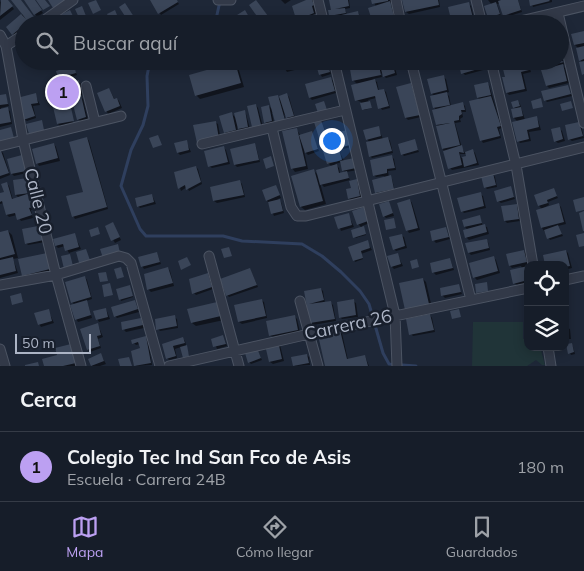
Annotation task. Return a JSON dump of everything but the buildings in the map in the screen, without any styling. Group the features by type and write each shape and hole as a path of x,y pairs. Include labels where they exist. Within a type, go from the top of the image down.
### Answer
{"street":[{"path":"51,15 73,0"},
{"path":"219,0 231,0"},
{"path":"318,0 322,15"},
{"path":"396,0 399,15"},
{"path":"476,0 480,15"},
{"path":"549,15 584,6"},
{"name":"Calle 20","path":"0,35 6,46 23,140 56,275 81,366"},
{"path":"6,46 15,40"},
{"path":"569,60 584,123"},
{"path":"336,70 366,201 395,315 397,366"},
{"path":"413,70 471,300"},
{"path":"493,70 516,165 532,261"},
{"path":"86,86 95,122"},
{"path":"202,144 345,110"},
{"path":"0,146 121,116"},
{"path":"272,128 291,207 297,216 306,216 442,184 584,147"},
{"path":"0,285 56,275 119,256 126,258 131,263 160,366"},
{"path":"209,256 239,366"},
{"path":"569,279 584,276"},
{"name":"Carrera 26","path":"169,366 395,315 524,289"},
{"path":"300,301 318,366"},
{"path":"0,348 5,366"},
{"path":"549,351 552,366"}],"green space":[{"path":"473,322 523,322 524,351 541,351 545,365 536,360 527,366 472,366"}],"waterway":[{"path":"217,15 220,1"},
{"path":"148,70 148,106 143,125 131,150 121,186 140,229 146,236 223,236 242,241 302,244 322,256 360,291 369,304 383,353 389,364 416,366"}],"place":[{"name":"Colegio Tec Ind San Fco de Asis","path":"63,92"}]}
